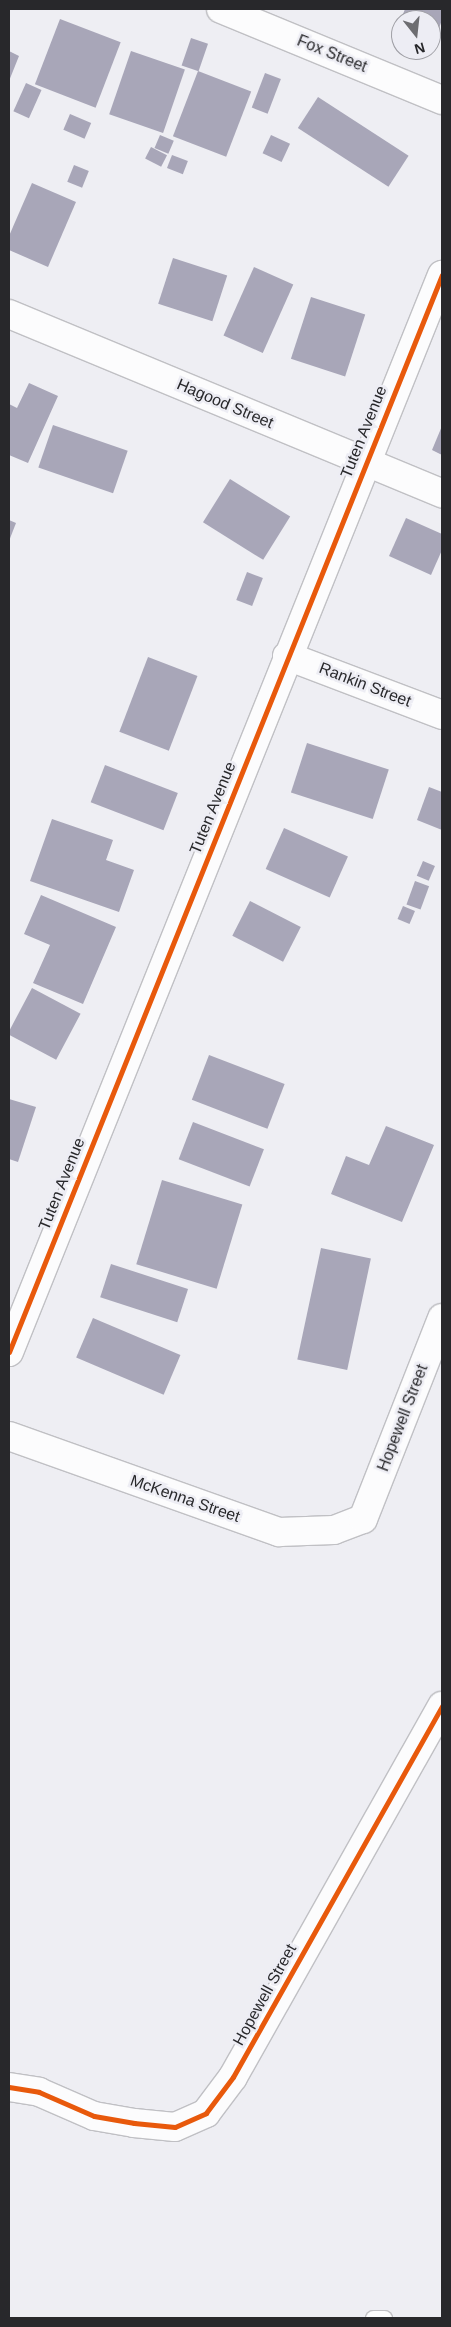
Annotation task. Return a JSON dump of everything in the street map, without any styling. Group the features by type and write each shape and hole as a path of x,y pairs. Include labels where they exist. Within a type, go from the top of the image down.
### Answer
{"street":[{"name":"Fox Street","path":"222,9 442,100"},
{"name":"Tuten Avenue","path":"9,1352 442,274"},
{"name":"Hagood Street","path":"9,314 442,493"},
{"name":"Rankin Street","path":"287,656 442,715"},
{"name":"Hopewell Street","path":"363,1519 442,1318"},
{"name":"McKenna Street","path":"9,1436 279,1532 334,1530 363,1519"},
{"name":"Hopewell Street","path":"9,2087 39,2092 94,2116 134,2123 176,2127 206,2113 233,2077 442,1706"}],"lane":[{"path":"373,2318 384,2318"}],"building":[{"path":"442,9 442,20 441,23 441,10 405,10"},
{"path":"60,19 121,42 96,108 35,84"},
{"path":"191,38 208,44 199,71 182,65"},
{"path":"9,51 19,56 9,81"},
{"path":"131,51 185,70 163,133 109,114"},
{"path":"198,71 251,91 226,157 173,136"},
{"path":"265,73 281,79 268,114 252,108"},
{"path":"26,83 42,90 29,118 13,111"},
{"path":"318,97 409,156 388,187 298,128"},
{"path":"70,114 91,123 85,139 63,130"},
{"path":"160,135 174,141 168,154 155,148"},
{"path":"271,135 290,144 282,162 263,153"},
{"path":"151,147 167,155 161,167 145,159"},
{"path":"172,155 188,161 183,174 167,168"},
{"path":"74,165 89,171 82,188 67,182"},
{"path":"32,183 76,202 48,267 9,250 9,236"},
{"path":"173,258 227,276 212,321 158,304"},
{"path":"254,267 293,284 263,353 223,336"},
{"path":"311,297 365,315 345,376 291,359"},
{"path":"29,383 58,396 28,463 9,455 9,404 17,408"},
{"path":"53,425 128,451 113,493 38,468"},
{"path":"442,426 442,455 432,450"},
{"path":"230,479 290,517 263,560 203,522"},
{"path":"406,518 442,534 442,550 431,575 389,556"},
{"path":"9,520 16,523 9,541"},
{"path":"247,572 263,578 252,606 236,600"},
{"path":"148,657 197,676 169,751 119,732"},
{"path":"307,743 389,770 373,819 291,792"},
{"path":"105,765 178,793 163,830 91,802"},
{"path":"429,787 442,792 442,830 417,820"},
{"path":"52,819 113,840 106,860 134,870 119,912 30,881"},
{"path":"284,828 348,856 330,898 266,869"},
{"path":"423,861 435,866 429,881 417,876"},
{"path":"415,881 429,886 421,910 406,904"},
{"path":"41,895 116,927 83,1004 33,983 50,945 24,934"},
{"path":"250,901 301,927 283,962 232,936"},
{"path":"403,906 415,911 409,924 398,919"},
{"path":"32,988 81,1014 56,1060 9,1035 9,1031"},
{"path":"209,1055 285,1084 267,1129 192,1100"},
{"path":"9,1099 36,1107 18,1162 9,1159"},
{"path":"193,1122 264,1149 250,1187 179,1159"},
{"path":"386,1126 434,1145 402,1222 331,1194 346,1156 369,1165"},
{"path":"162,1180 242,1205 217,1289 136,1264"},
{"path":"321,1248 371,1259 347,1370 297,1360"},
{"path":"111,1264 188,1289 177,1322 100,1297"},
{"path":"93,1318 180,1355 164,1395 76,1358"}],"cycle path":[{"path":"9,1352 442,275"},
{"path":"9,2087 39,2092 94,2116 134,2123 175,2127 206,2113 233,2077 442,1706"}]}
